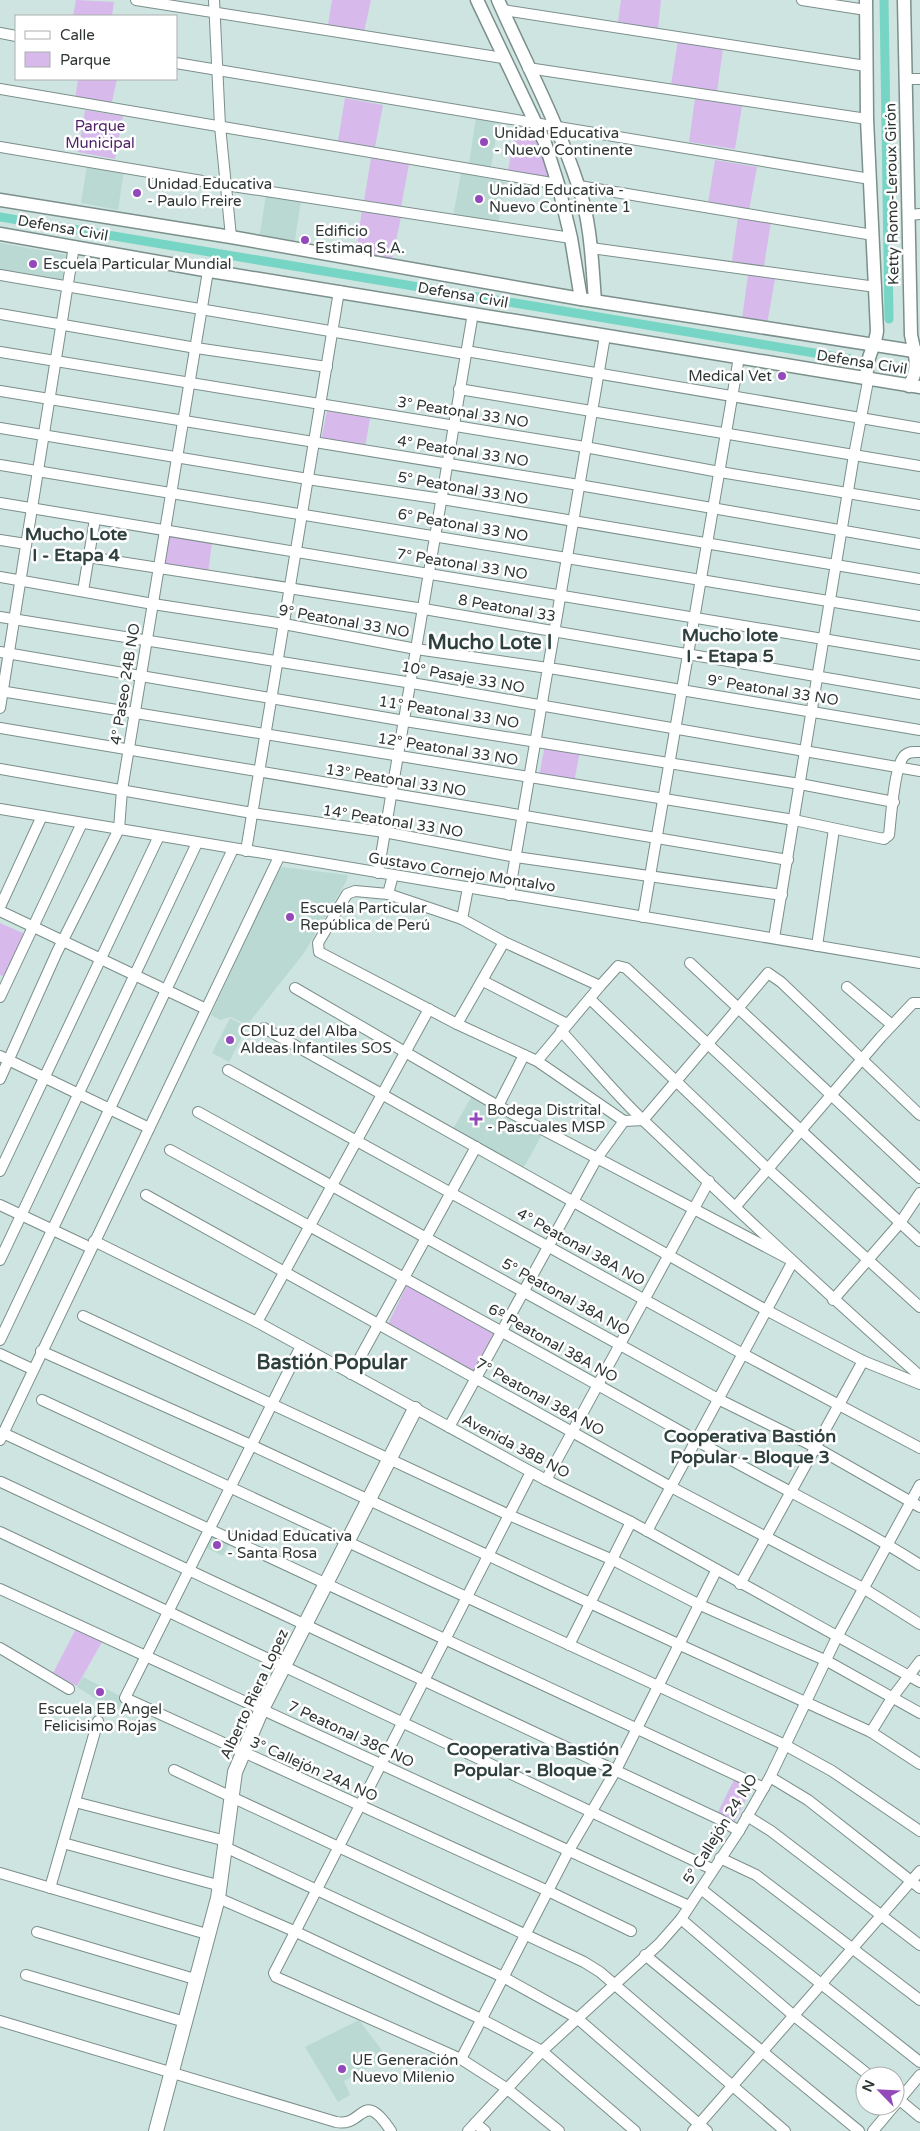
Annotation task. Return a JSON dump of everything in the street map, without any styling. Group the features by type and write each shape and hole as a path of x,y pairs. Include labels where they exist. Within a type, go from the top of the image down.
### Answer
{"main road":[{"name":"Alberto Riera Lopez","path":"156,2131 198,1980 220,1892 231,1794 242,1753 262,1709 415,1409"}],"street":[{"path":"136,0 503,58"},
{"path":"214,0 220,126 231,236"},
{"path":"477,0 526,107 545,142 558,184 571,238 581,299"},
{"path":"802,0 866,5"},
{"name":"Ketty Romo-Leroux Girón","path":"904,0 905,79 914,214 911,335 918,352 915,386"},
{"path":"500,5 866,66"},
{"path":"500,5 528,68 543,96 579,186 591,248 595,301"},
{"name":"Ketty Romo-Leroux Girón","path":"866,5 867,119 877,331 874,345 866,362 868,380"},
{"path":"0,33 15,36"},
{"path":"178,63 535,122 558,132 870,179"},
{"path":"528,68 867,119"},
{"path":"905,79 920,79"},
{"path":"0,89 558,184"},
{"path":"526,107 541,108 543,96"},
{"path":"545,142 546,137 558,132"},
{"path":"0,147 226,185 571,238"},
{"path":"579,186 873,235"},
{"name":"Defensa Civil","path":"0,200 231,236 581,299 918,352"},
{"name":"Defensa Civil","path":"0,234 208,271 473,313 868,380 915,386"},
{"path":"0,708 4,653 14,619 74,246"},
{"path":"591,248 876,288"},
{"name":"4° Paseo 24B NO","path":"0,1079 4,1058 119,829 122,790 208,271"},
{"path":"0,275 202,310 599,373 920,428"},
{"path":"246,851 339,291"},
{"path":"378,873 412,683 416,649 437,535 459,389 473,313"},
{"path":"0,314 196,348 327,367"},
{"path":"509,894 605,336"},
{"name":"3° Peatonal 33 NO","path":"0,352 585,447 719,472 920,505"},
{"path":"643,917 738,357"},
{"path":"774,938 860,418 868,380"},
{"path":"459,389 920,466"},
{"name":"4° Peatonal 33 NO","path":"0,391 578,485 920,544"},
{"name":"5° Peatonal 33 NO","path":"0,428 177,458 442,499 920,579"},
{"name":"6° Peatonal 33 NO","path":"0,465 302,515 437,535 920,616"},
{"name":"7° Peatonal 33 NO","path":"0,502 920,655"},
{"path":"83,591 95,519"},
{"path":"0,540 26,544"},
{"name":"8 Peatonal 33","path":"88,556 289,590 424,609 687,656 920,694"},
{"name":"9° Peatonal 33 NO","path":"0,578 284,624 416,649 548,668 920,730"},
{"name":"10° Pasaje 33 NO","path":"0,617 412,683 920,770"},
{"name":"11° Peatonal 33 NO","path":"4,653 405,721 669,762 894,802"},
{"name":"12° Peatonal 33 NO","path":"1,692 794,820 884,839 889,835 894,802"},
{"name":"13° Peatonal 33 NO","path":"0,728 788,860"},
{"path":"894,802 898,767 906,754 920,752"},
{"name":"14° Peatonal 33 NO","path":"0,769 252,813 384,832 516,857 782,895"},
{"name":"Gustavo Cornejo Montalvo","path":"1,812 42,816 920,963"},
{"path":"0,907 42,816"},
{"path":"0,997 4,980 33,927 82,823"},
{"path":"817,946 834,829"},
{"path":"0,1171 159,836"},
{"path":"0,1260 197,843"},
{"path":"0,1340 233,849"},
{"path":"279,857 1,1436 764,1788"},
{"path":"388,894 393,875"},
{"path":"462,918 468,888"},
{"path":"600,986 504,942 462,918 388,894 350,892 318,943 319,952 457,1024 537,1061 624,1121 643,1120 766,974 770,974 920,1115"},
{"path":"0,911 206,1009"},
{"path":"457,1024 504,942"},
{"path":"690,963 920,1178"},
{"path":"537,1061 564,1027 618,966 626,968 920,1241"},
{"path":"483,981 564,1027 643,1120 736,1206 833,1300 920,1376"},
{"path":"847,987 892,1025"},
{"path":"295,988 498,1106 791,1261"},
{"path":"590,999 768,1168 920,1307"},
{"path":"736,1206 892,1025 916,1003"},
{"path":"257,1322 429,1009"},
{"path":"264,1028 766,1310 863,1361 920,1384"},
{"path":"498,1106 524,1055"},
{"path":"4,1058 148,1128"},
{"name":"4° Peatonal 38A NO","path":"228,1070 743,1354 920,1448"},
{"name":"5° Peatonal 38A NO","path":"198,1112 718,1399 815,1447 920,1507"},
{"path":"449,1427 597,1158 624,1121"},
{"path":"352,1374 476,1147"},
{"name":"6º Peatonal 38A NO","path":"170,1150 502,1331 790,1493 888,1544 920,1565"},
{"path":"546,1480 709,1181"},
{"path":"833,1300 900,1223 920,1193"},
{"name":"7° Peatonal 38A NO","path":"146,1195 671,1487 766,1535 863,1588 920,1624"},
{"name":"Avenida 38B NO","path":"0,1205 52,1229 92,1244 257,1322 546,1480 631,1522 716,1571 920,1682"},
{"path":"647,1531 791,1261"},
{"path":"83,1316 509,1515 612,1560 698,1604 827,1661 920,1713"},
{"name":"3° Callejón 24A NO","path":"301,1346 125,1695 127,1700 548,1891 631,1931"},
{"path":"41,1350 251,1445 806,1704 871,1732 920,1764"},
{"path":"0,1354 32,1369"},
{"path":"740,1584 863,1361"},
{"path":"42,1400 785,1745 832,1771 920,1831"},
{"path":"532,1472 315,1889 274,1973 276,1977 461,2059 506,2088 559,2131"},
{"path":"1,1482 616,1770 739,1830"},
{"name":"5° Callejón 24 NO","path":"468,2131 542,2051 659,1944 681,1918 739,1830 764,1788 827,1661 837,1636 920,1485"},
{"path":"569,1646 631,1522"},
{"path":"0,1532 712,1869"},
{"path":"461,2059 568,1852 616,1770 716,1571"},
{"name":"7 Peatonal 38C NO","path":"0,1589 568,1852 689,1906"},
{"path":"0,1648 69,1689"},
{"path":"871,1732 892,1698 920,1661"},
{"path":"50,1888 98,1721"},
{"path":"174,1770 231,1794 584,1962 614,1984 785,2131"},
{"path":"770,1777 808,1800 920,1888"},
{"path":"75,1802 226,1844 315,1889 503,1977 577,2018 700,2129 732,2086 920,1871"},
{"path":"747,1816 771,1831 920,1945"},
{"path":"63,1843 220,1892 294,1931 482,2019 542,2051 635,2131"},
{"path":"720,1858 756,1875 920,2000"},
{"path":"0,1874 210,1935"},
{"path":"701,1889 920,2062"},
{"path":"681,1918 793,2015 857,2066"},
{"path":"37,1932 198,1980"},
{"path":"645,1955 860,2131"},
{"path":"26,1975 185,2022"},
{"path":"0,2021 341,2124 367,2111 374,2110 381,2115 391,2131"},
{"path":"905,2092 920,2075"},
{"path":"905,2108 920,2117"},
{"path":"873,2131 885,2116"},
{"path":"475,2123 485,2131"}],"shaded area":[{"name":"Unidad Educativa - Nuevo Continente","path":"476,117 499,121 491,167 469,164"},
{"name":"Parque Municipal","path":"87,165 124,170 118,210 81,203"},
{"name":"Unidad Educativa - Nuevo Continente 1","path":"461,173 506,182 498,224 453,216"},
{"path":"266,195 301,201 294,246 259,239"},
{"name":"Escuela Particular Mundial","path":"0,243 67,255 61,285 0,274"},
{"name":"Escuela Particular República de Perú","path":"282,867 348,875 346,882 304,953 247,1025 231,1017 220,1020 211,1015 275,875"},
{"name":"CDI Luz del Alba Aldeas Infantiles SOS","path":"230,1018 247,1027 229,1062 212,1053"},
{"path":"473,1094 499,1110 482,1142 500,1110 543,1133 523,1169 453,1129"},
{"name":"Unidad Educativa - Santa Rosa","path":"211,1533 230,1542 223,1556 204,1547"},
{"name":"Escuela EB Angel Felicisimo Rojas","path":"83,1677 124,1698 117,1712 77,1687"},
{"name":"UE Generación Nuevo Milenio","path":"359,2020 387,2057 344,2081 350,2095 338,2102 305,2047"}],"green space":[{"path":"76,0 114,2 112,15 73,15"},
{"path":"332,0 371,0 364,32 328,25"},
{"path":"621,0 661,0 658,29 618,22"},
{"path":"678,40 723,48 717,92 671,85"},
{"name":"Parque Municipal","path":"78,80 117,80 111,106 75,100"},
{"path":"345,98 383,105 375,147 338,141"},
{"path":"695,99 742,106 735,149 689,142"},
{"name":"Parque Municipal","path":"85,110 123,116 115,159 78,152"},
{"path":"516,127 531,130 551,178 508,170"},
{"path":"371,158 409,164 401,207 364,201"},
{"path":"715,160 757,167 749,210 708,203"},
{"path":"362,210 401,217 392,259 356,253"},
{"path":"738,217 771,222 764,266 732,261"},
{"path":"748,275 775,279 767,324 742,319"},
{"path":"327,411 370,418 365,448 321,441"},
{"path":"169,536 212,542 208,574 163,567"},
{"path":"545,744 580,751 574,783 539,777"},
{"path":"0,923 25,934 5,977 0,975"},
{"path":"408,1283 497,1332 475,1373 388,1324"},
{"path":"76,1629 102,1642 77,1686 53,1673"},
{"path":"734,1780 752,1788 735,1821 718,1812"}],"waterway":[{"path":"884,0 889,319"},
{"path":"0,217 850,359"}],"place":[{"name":"Unidad Educativa - Nuevo Continente","path":"484,142"},
{"name":"Unidad Educativa - Paulo Freire","path":"137,193"},
{"name":"Unidad Educativa - Nuevo Continente 1","path":"479,199"},
{"name":"Edificio Estimaq S.A.","path":"305,240"},
{"name":"Escuela Particular Mundial","path":"33,264"},
{"name":"Medical Vet","path":"782,376"},
{"name":"Escuela Particular República de Perú","path":"290,917"},
{"name":"CDI Luz del Alba Aldeas Infantiles SOS","path":"230,1040"},
{"name":"Bodega Distrital - Pascuales MSP","path":"476,1119"},
{"name":"Unidad Educativa - Santa Rosa","path":"217,1545"},
{"name":"Escuela EB Angel Felicisimo Rojas","path":"100,1692"},
{"name":"UE Generación Nuevo Milenio","path":"342,2069"}],"district":[{"name":"Mucho Lote I - Etapa 4","path":"76,544"},
{"name":"Mucho Lote I","path":"490,643"},
{"name":"Mucho lote I - Etapa 5","path":"730,645"},
{"name":"Bastión Popular","path":"332,1363"},
{"name":"Cooperativa Bastión Popular - Bloque 3","path":"750,1446"},
{"name":"Cooperativa Bastión Popular - Bloque 2","path":"533,1759"}]}
